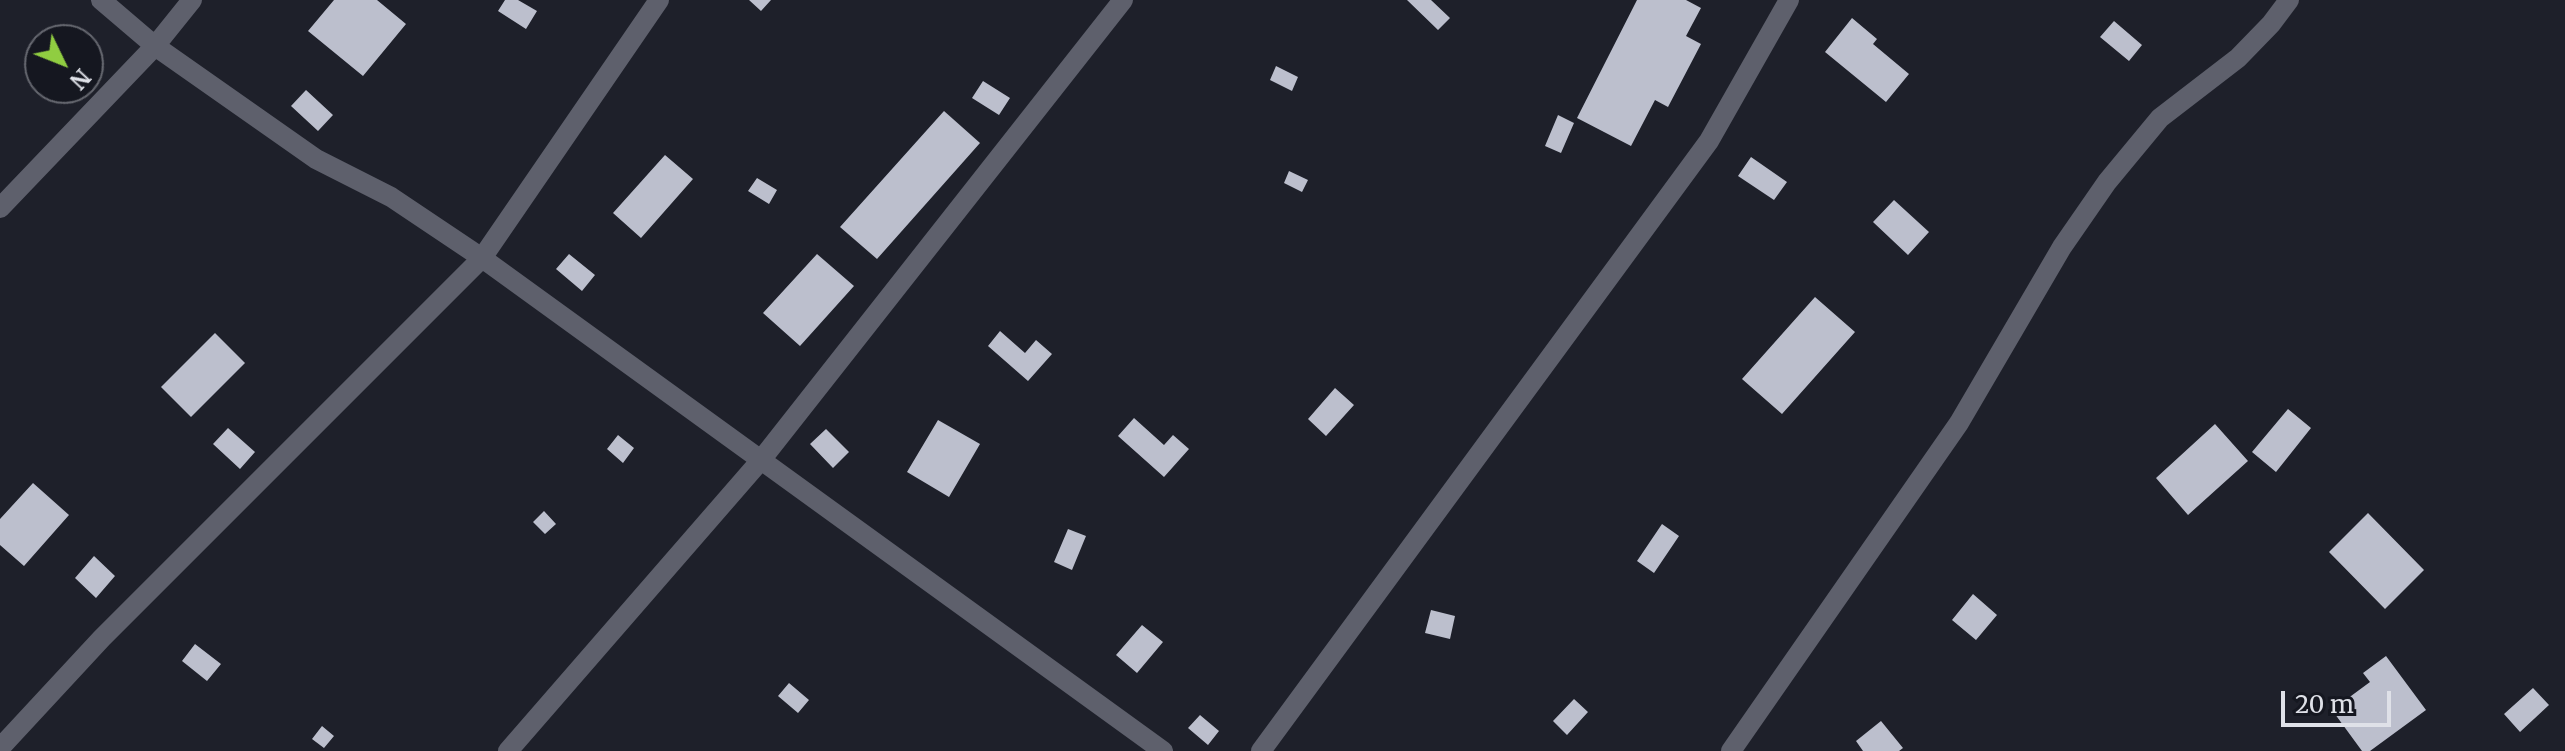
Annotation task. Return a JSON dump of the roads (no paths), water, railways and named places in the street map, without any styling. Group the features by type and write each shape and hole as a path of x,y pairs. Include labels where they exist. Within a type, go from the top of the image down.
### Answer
{"street":[{"path":"101,0 155,46 316,159 391,197 482,258 1163,751"},
{"path":"0,208 155,46 192,0"},
{"path":"0,748 102,638 482,258 659,0"},
{"path":"508,751 761,460 1123,0"},
{"path":"1261,751 1709,141 1789,0"},
{"path":"1731,751 1959,423 2062,247 2107,182 2160,118 2238,58 2289,0"}]}
